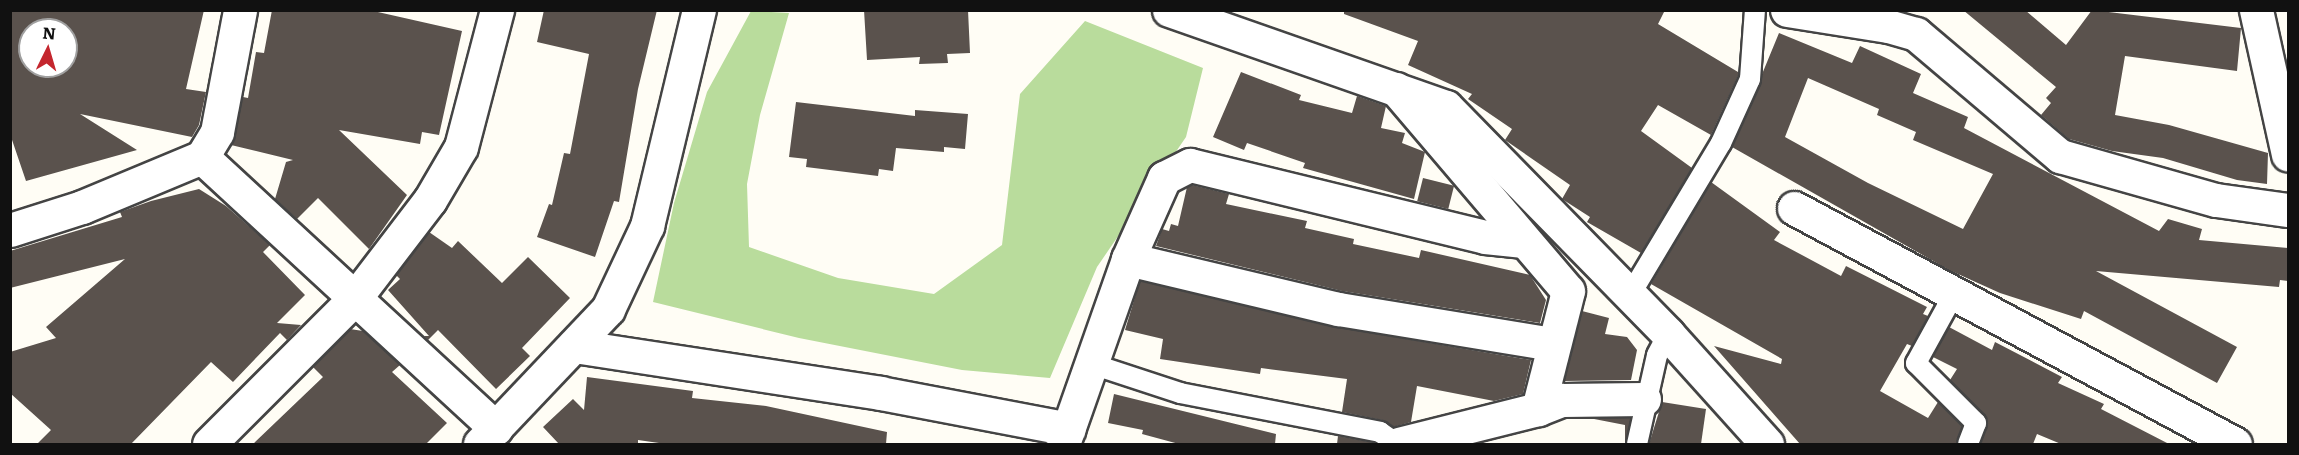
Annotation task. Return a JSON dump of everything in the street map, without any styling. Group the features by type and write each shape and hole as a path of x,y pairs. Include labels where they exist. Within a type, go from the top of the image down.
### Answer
{"street":[{"path":"10,230 82,207 202,157 217,132 240,10"},
{"path":"209,444 355,298 430,200 461,147 497,10"},
{"path":"202,157 355,298 488,436 608,309 647,226 699,10"},
{"path":"1169,10 1395,87 1446,107 1668,334 1767,444"},
{"path":"1787,10 1888,26 1916,34 2060,156 2216,200 2289,210"},
{"path":"2256,10 2289,154"},
{"path":"1395,87 1568,291 1551,344 1538,409"},
{"path":"574,346 880,393 1066,437 1128,259 1164,178 1190,165 1485,237 1524,241"},
{"path":"1794,208 2235,444"},
{"path":"1128,259 1338,309 1551,344"},
{"path":"1398,444 1538,409 1562,400 1644,399"}],"lane":[{"path":"1630,295 1721,143 1750,79 1755,10"},
{"path":"1954,294 1916,363 1976,423 1968,444"},
{"path":"1637,444 1644,399 1657,355 1668,334"},
{"path":"1092,364 1180,393 1380,432 1398,444"}],"green space":[{"path":"751,11 789,13 760,115 747,184 749,247 838,278 934,294 1002,245 1020,94 1085,21 1203,68 1186,137 1097,267 1050,378 962,370 799,338 653,302 674,203 707,92"}],"building":[{"path":"10,10 204,10 186,89 206,92 199,125 192,137 80,114 137,150 26,181 10,134"},
{"path":"272,10 369,10 462,31 439,135 422,132 420,144 339,130 407,195 369,249 318,198 297,219 275,199 286,162 293,160 231,145 243,97 248,98 256,52 264,53"},
{"path":"544,10 657,10 638,89 619,202 614,201 595,257 537,237 549,204 552,205 564,153 570,154 589,54 537,42"},
{"path":"864,10 968,10 970,53 947,54 948,63 919,64 920,57 867,60"},
{"path":"1344,10 1665,10 1658,24 1738,72 1738,76 1711,135 1658,105 1641,131 1692,168 1641,253 1587,222 1590,217 1562,199 1570,185 1505,140 1512,129 1468,99 1472,94 1408,65 1418,41 1344,14"},
{"path":"1963,10 2025,10 2066,45 2092,10 2241,28 2237,71 2125,56 2115,115 2169,125 2268,153 2267,184 2237,180 2163,158 2112,151 2069,139 2041,115 2051,103 2046,98 2056,87"},
{"path":"1779,33 1852,63 1860,46 1921,74 1913,93 1968,117 1964,128 2159,231 2168,219 2202,229 2199,240 2289,248 2289,281 2280,280 2279,287 2096,271 2237,347 2217,383 2084,311 2081,319 2000,293 1949,270 1732,147","holes":["1808,78 1879,109 1877,115 1916,132 1913,140 1993,174 1963,229 1868,183 1785,137"]},
{"path":"1241,72 1301,95 1299,100 1352,113 1357,96 1386,106 1381,128 1405,133 1402,143 1425,152 1414,199 1303,168 1305,163 1247,143 1244,150 1213,137"},
{"path":"796,102 915,116 915,110 968,114 965,149 944,147 944,152 896,148 893,171 879,169 878,176 806,167 807,159 789,157"},
{"path":"1423,178 1454,186 1448,209 1417,201"},
{"path":"1711,182 1780,232 1774,240 1841,276 1846,266 1927,307 1923,314 1928,316 1912,346 1907,344 1880,391 1928,418 1938,402 1962,426 1956,444 1800,444 1714,346 1781,364 1782,359 1651,284"},
{"path":"1192,185 1229,194 1226,204 1307,221 1305,228 1354,239 1353,244 1419,258 1421,250 1530,275 1546,300 1540,323 1342,291 1156,246 1162,229 1169,231 1171,224 1178,226 1187,187"},
{"path":"199,189 226,206 270,245 263,252 305,295 277,323 301,325 287,340 280,333 233,382 211,362 131,444 37,444 51,430 10,393 10,352 56,338 46,327 125,259 10,288 10,251 122,217 120,212 151,201"},
{"path":"429,232 452,248 458,241 502,283 528,257 570,298 522,348 530,356 496,389 438,330 428,340 424,336 429,336 388,290 400,279 396,275"},
{"path":"1140,281 1335,327 1531,360 1523,394 1494,401 1417,386 1411,422 1393,427 1382,420 1342,412 1347,379 1261,368 1260,374 1160,359 1163,339 1125,330"},
{"path":"1582,311 1609,318 1605,334 1627,337 1637,350 1631,380 1564,381"},
{"path":"1949,327 1992,350 1995,342 2062,377 2058,383 2104,404 2101,409 2169,444 2061,444 2037,434 2033,444 1981,444 1988,420 1950,380 1957,369 1933,357"},
{"path":"350,329 363,331 400,365 392,372 447,423 426,444 253,444 323,377 313,367"},
{"path":"587,377 693,391 692,398 766,406 887,432 886,444 666,444 638,440 638,444 559,444 543,427 573,399 584,410"},
{"path":"1114,394 1276,434 1275,444 1179,444 1142,434 1143,430 1108,423"},
{"path":"1662,402 1706,409 1701,444 1649,444"},
{"path":"1589,418 1631,418 1625,444 1625,425"},
{"path":"1338,436 1375,443 1377,444 1337,444"}]}
